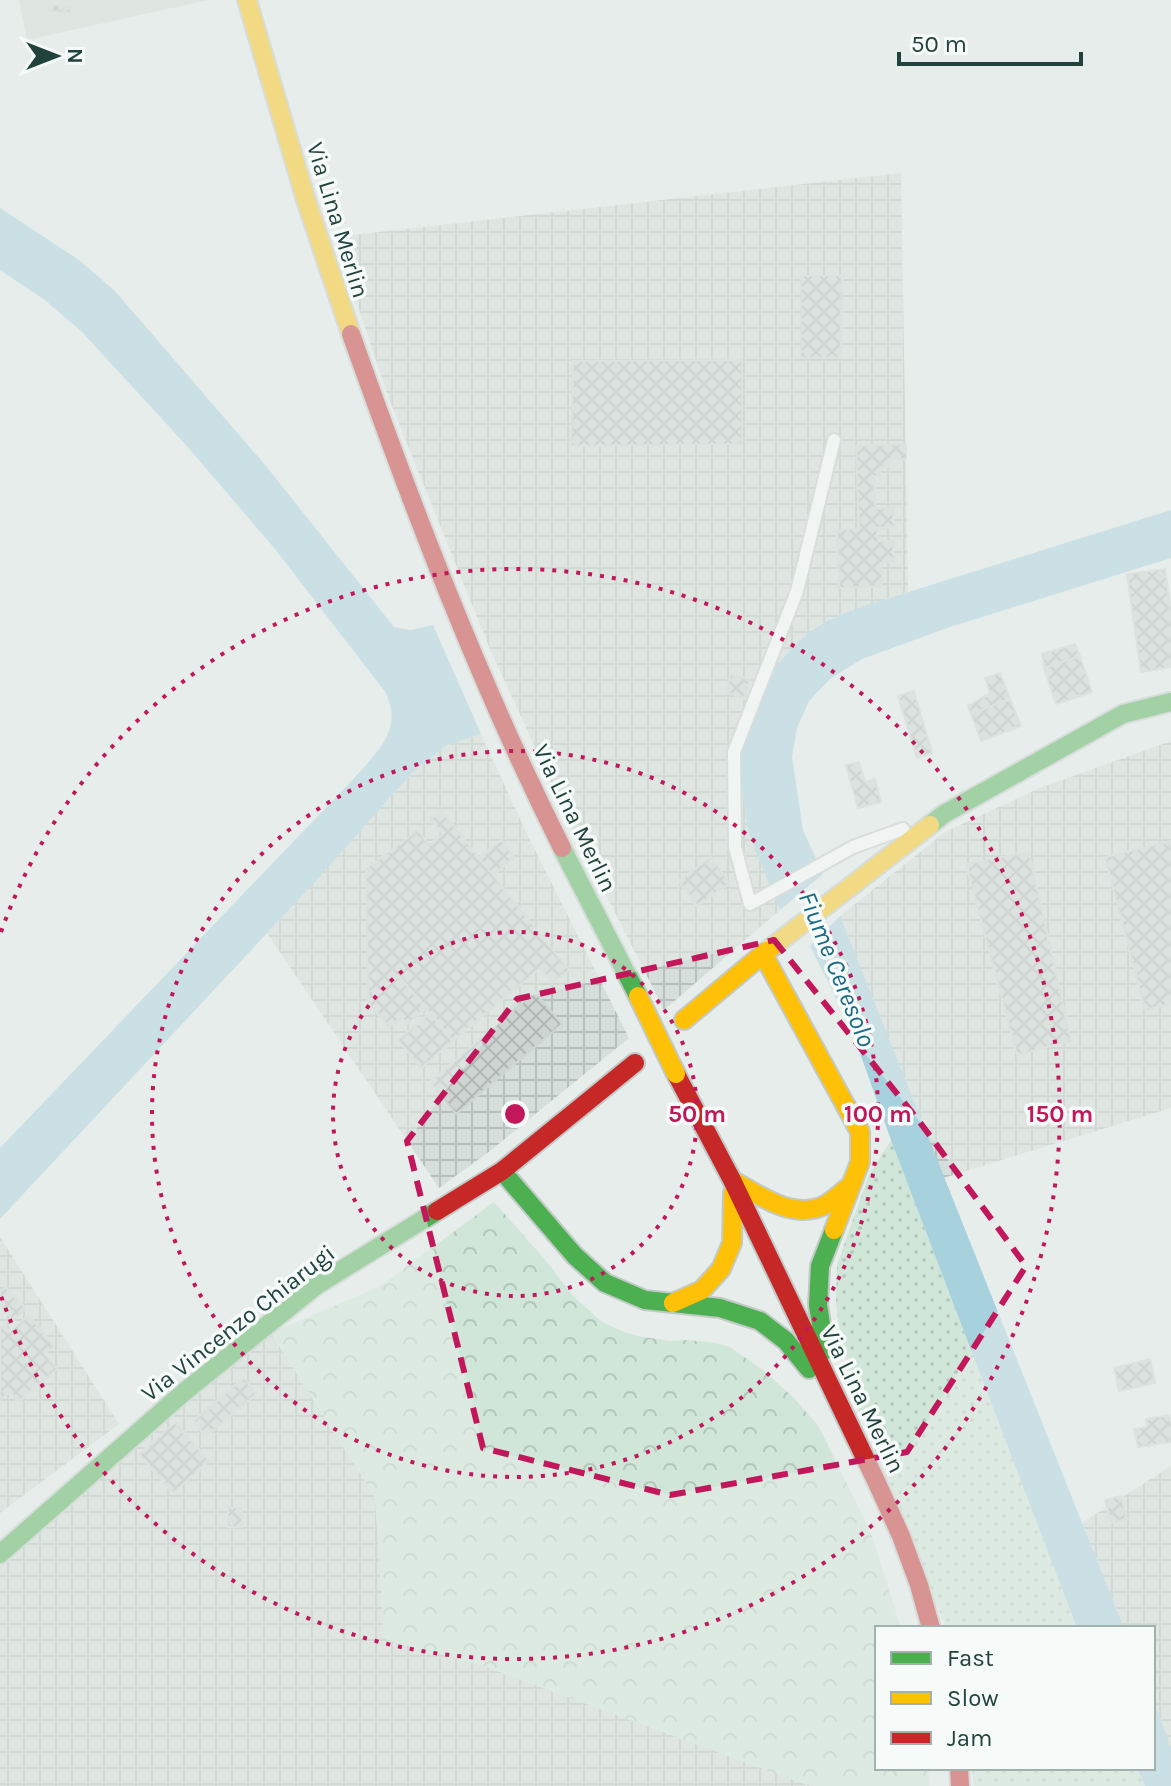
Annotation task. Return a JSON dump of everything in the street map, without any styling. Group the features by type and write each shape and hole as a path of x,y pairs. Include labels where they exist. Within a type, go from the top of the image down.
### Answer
{"main road":[{"name":"Via Lina Merlin","path":"247,0 342,312 433,555 516,752 732,1180 901,1536 930,1626"},
{"path":"684,1020 763,954 944,814 1123,714 1171,702"},
{"path":"763,954 860,1132 860,1162 820,1266 818,1305 822,1342 842,1409"},
{"name":"Via Vincenzo Chiarugi","path":"0,1554 183,1393 317,1285 502,1171 635,1063"},
{"path":"502,1171 575,1256 605,1283 645,1300 720,1308 760,1321 786,1341 842,1409"},
{"path":"732,1180 785,1208 803,1212 823,1207 850,1186"},
{"path":"673,1303 702,1290 721,1269 732,1243 732,1180"}],"lane":[{"path":"834,440 797,591 734,752 735,847 750,904 853,847 944,814"}],"highlighted area":[{"path":"774,940 919,1121 1026,1266 907,1452 670,1495 483,1448 407,1141 517,999"}],"shaded area":[{"path":"19,0 208,0 27,40"},
{"path":"901,173 908,592 830,619 751,714 742,752 750,834 780,910 664,1010 565,813 490,649 389,399 335,237"},
{"path":"481,734 526,832 629,1038 490,1151 439,1188 267,933 412,773 447,745"},
{"path":"1171,741 1171,1108 943,1178 840,916 945,832 1040,788"},
{"path":"0,1237 119,1424 0,1513"},
{"path":"271,1333 375,1497 385,1639 481,1665 811,1786 0,1786 0,1555"},
{"path":"1171,1466 1171,1747 1155,1705 1155,1626 1123,1626 1082,1523"}],"green space":[{"path":"891,1140 1076,1626 945,1626 858,1408 838,1320 837,1265 868,1177"},
{"path":"494,1202 573,1296 602,1322 638,1336 730,1347 763,1370 794,1398 819,1427 871,1533 900,1626 875,1626 875,1770 928,1770 930,1786 811,1786 481,1665 384,1639 375,1497 271,1333 379,1287"},
{"path":"972,1770 1138,1770 1145,1786 974,1786"}],"water":[{"path":"0,208 79,260 115,291 266,466 394,627 411,630 433,625 481,734 447,745 412,773 312,885 0,1219 0,1148 358,774 381,747 390,728 391,717 386,693 275,549 186,445 82,332 46,301 0,270"},
{"path":"1171,510 1171,558 950,627 862,659 830,679 809,701 797,728 792,757 803,830 823,874 780,910 750,835 741,758 753,710 783,658 829,620 864,606"},
{"name":"Fiume Ceresolo","path":"840,916 1123,1626 1076,1626 851,1028 810,946"},
{"path":"1155,1705 1171,1747 1171,1786 1145,1786 1138,1770 1155,1770"}],"building":[{"path":"50,5 70,6 70,13 49,11"},
{"path":"842,275 841,358 801,358 801,276"},
{"path":"742,360 742,444 571,446 573,361"},
{"path":"906,444 906,459 889,459 889,467 880,467 880,476 874,476 875,509 893,508 894,527 877,528 878,541 893,541 894,562 882,563 882,586 839,588 837,530 859,529 856,446"},
{"path":"1165,569 1171,612 1171,667 1141,672 1127,574"},
{"path":"1075,644 1080,656 1044,668 1042,654"},
{"path":"1080,656 1092,692 1056,704 1044,668"},
{"path":"1000,673 1010,699 971,714 968,706 990,693 985,678"},
{"path":"731,674 750,680 744,698 725,692"},
{"path":"914,691 932,753 917,758 898,696"},
{"path":"1010,699 1021,726 981,741 971,714"},
{"path":"859,762 865,782 875,779 881,802 858,808 846,765"},
{"path":"441,810 569,970 552,983 540,968 453,1041 399,976 368,1002 366,869 418,830 429,845 443,834 430,819"},
{"path":"501,840 515,857 493,875 479,858"},
{"path":"1171,841 1171,1004 1145,1010 1105,857"},
{"path":"1029,852 1071,1041 1017,1055 966,864"},
{"path":"711,857 730,883 697,906 679,881"},
{"path":"399,976 426,1008 407,1024 402,1017 389,1027 368,1002"},
{"path":"535,992 562,1024 456,1114 430,1082"},
{"path":"430,1013 453,1041 421,1068 398,1040"},
{"path":"6,1287 26,1309 13,1320 0,1305 0,1292"},
{"path":"29,1315 54,1346 45,1354 57,1369 18,1402 10,1392 0,1400 0,1328 4,1325 9,1332"},
{"path":"1150,1359 1155,1383 1119,1391 1114,1368"},
{"path":"244,1378 256,1394 206,1436 193,1421"},
{"path":"1169,1415 1171,1442 1138,1447 1134,1429 1147,1427 1146,1419"},
{"path":"175,1422 209,1461 173,1493 139,1454"},
{"path":"1121,1496 1127,1519 1111,1523 1105,1500"},
{"path":"228,1507 242,1508 242,1527 228,1527"}],"traffic: fast":[{"path":"930,825 944,814 1123,714 1171,702"},
{"path":"562,848 638,996"},
{"path":"502,1171 575,1256 605,1283 645,1300 720,1308 760,1321 786,1341 809,1369"},
{"path":"0,1554 183,1393 317,1285 437,1211"},
{"path":"825,1350 818,1305 820,1266 834,1230"}],"traffic: slow":[{"path":"247,0 306,200 351,334"},
{"path":"684,1020 763,954 930,825"},
{"path":"763,954 860,1132 860,1162 834,1230"},
{"path":"638,996 676,1074"},
{"path":"732,1180 765,1199 801,1210 825,1205 850,1186"},
{"path":"673,1303 702,1290 721,1269 732,1243 733,1193"}],"traffic: jam":[{"path":"351,334 398,465 475,659 562,848"},
{"path":"437,1211 502,1171 635,1063"},
{"path":"676,1074 732,1180 877,1483 901,1536 930,1626"},
{"path":"959,1770 960,1786"}]}
